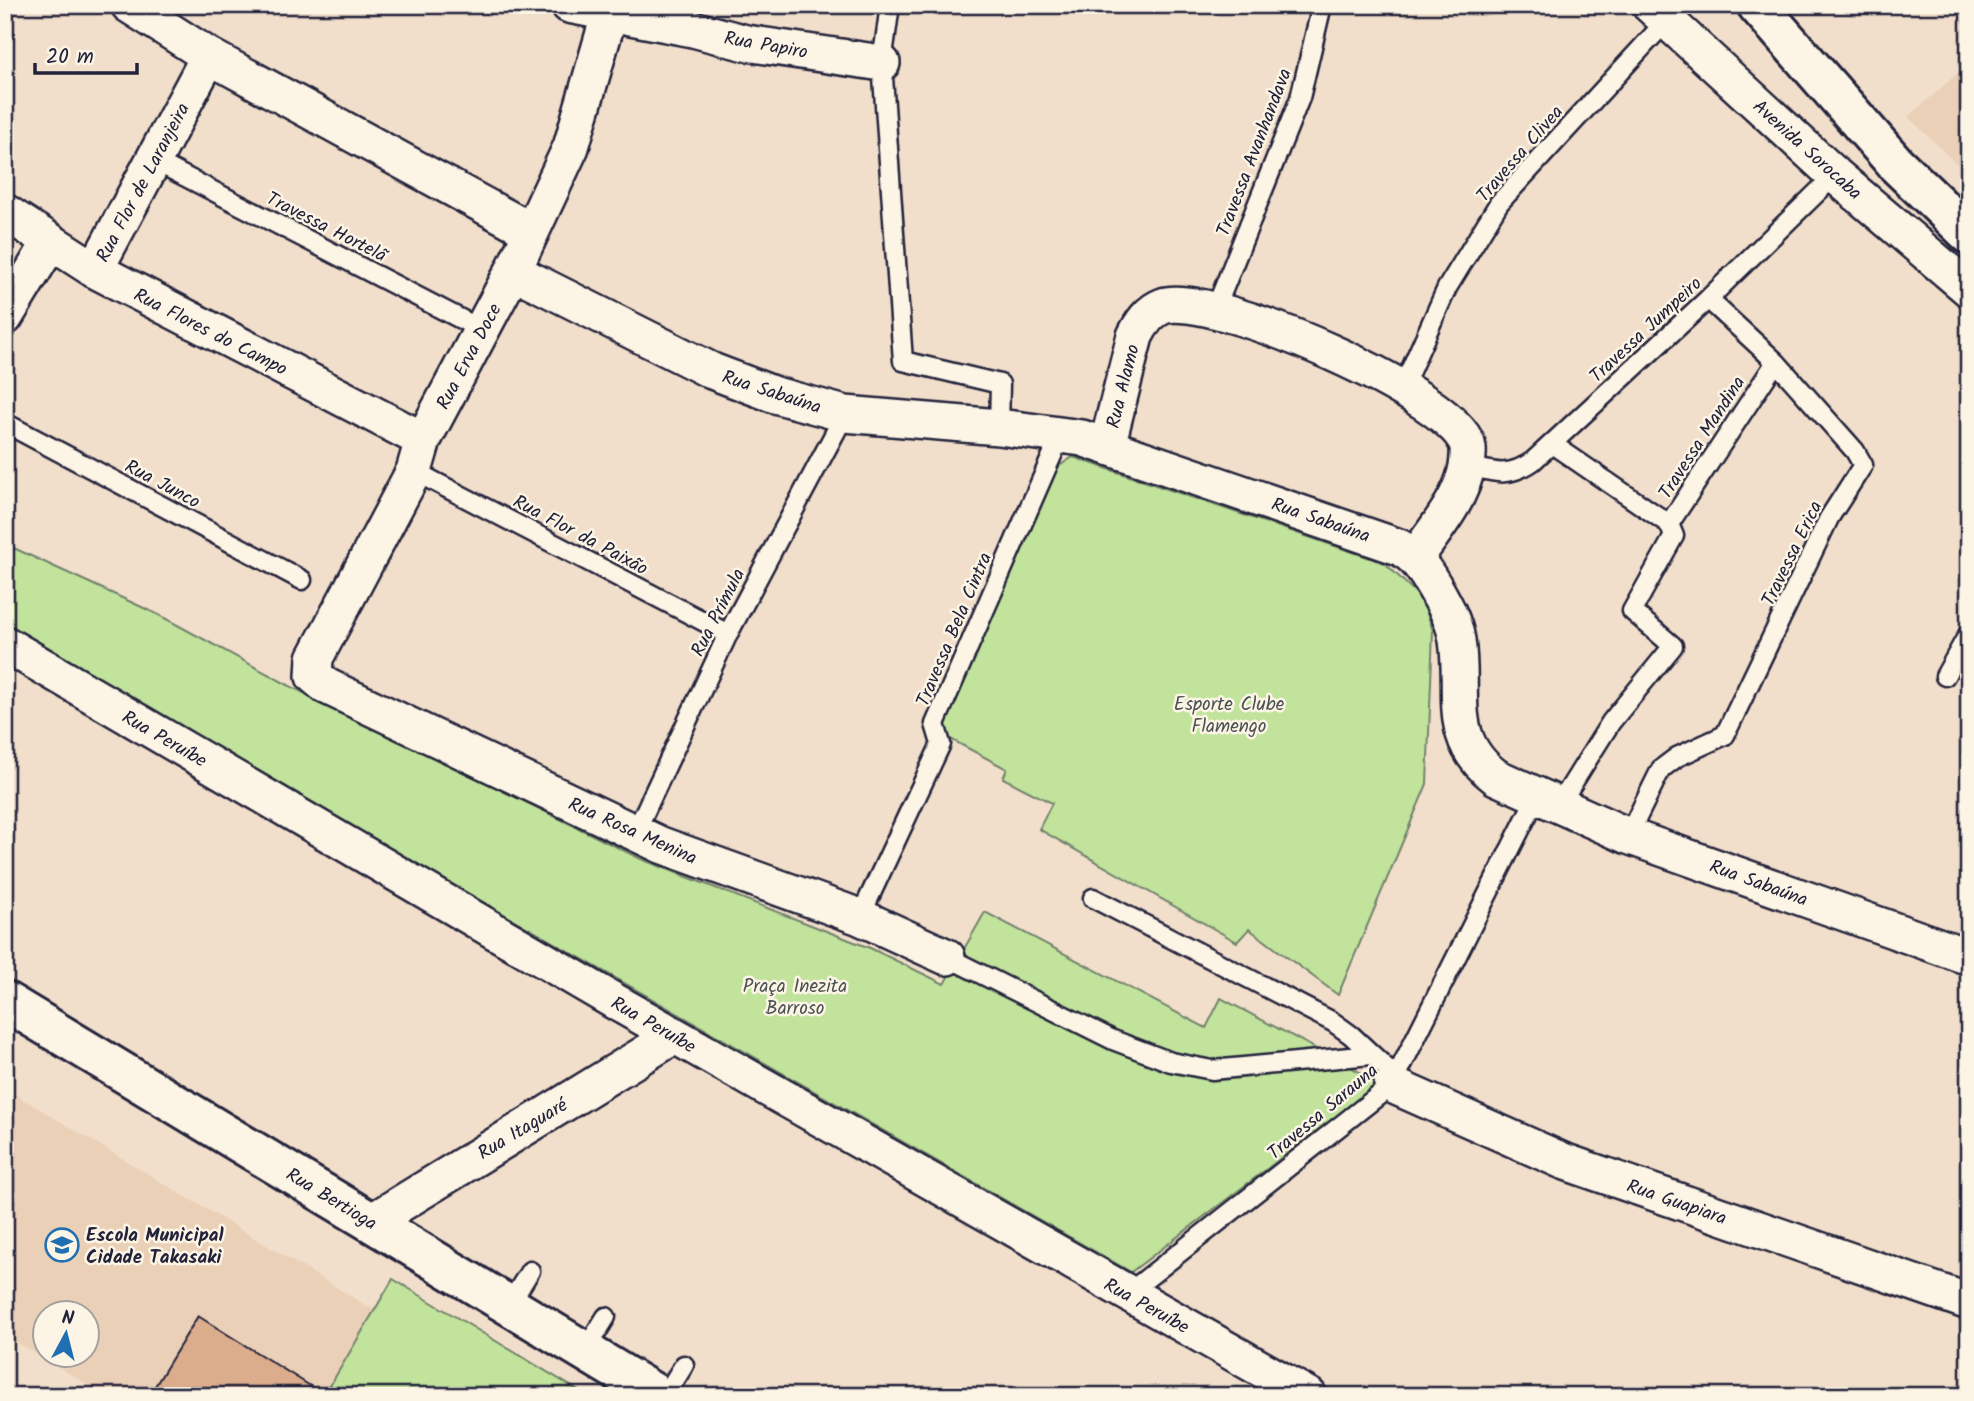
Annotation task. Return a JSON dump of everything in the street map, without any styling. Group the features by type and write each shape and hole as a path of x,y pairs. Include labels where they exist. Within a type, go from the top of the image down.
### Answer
{"street":[{"path":"129,5 209,56 531,231"},
{"name":"Rua Papiro","path":"569,5 746,43 882,63"},
{"path":"1757,5 1896,164 1969,234"},
{"name":"Avenida Sorocaba","path":"1666,11 1835,175 1969,289"},
{"name":"Rua Erva Doce","path":"326,686 314,676 314,658 513,271 571,147 610,12"},
{"name":"Rua Flor de Laranjeira","path":"94,270 209,56"},
{"name":"Rua Flores do Campo","path":"5,212 94,270 419,456"},
{"path":"7,311 50,243"},
{"name":"Rua Sabaúna","path":"513,271 721,375 775,395 845,414 1061,435 1107,446 1374,537 1416,557 1442,601 1457,639 1460,723 1465,742 1478,764 1487,771 1628,836 1969,957"},
{"name":"Rua Alamo","path":"1107,446 1135,336 1142,323 1164,305 1179,304 1215,310 1357,362 1402,389 1462,432 1468,447 1465,465"},
{"path":"1416,557 1455,499 1463,483 1465,465"},
{"name":"Rua Peruíbe","path":"5,644 674,1036 1309,1396"},
{"name":"Rua Rosa Menina","path":"326,686 635,833 859,917 947,957"},
{"name":"Rua Bertioga","path":"5,1001 659,1396"},
{"name":"Rua Itaguaré","path":"371,1222 674,1036"},
{"name":"Rua Guapiara","path":"1394,1081 1563,1161 1969,1302"}],"lane":[{"path":"890,5 882,63 903,361 1000,384 999,427"},
{"name":"Travessa Avanhandava","path":"1215,310 1300,98 1322,5"},
{"name":"Travessa Clivea","path":"1402,389 1447,288 1499,203 1666,11"},
{"name":"Travessa Hortelã","path":"153,160 482,330"},
{"name":"Travessa Jumpeiro","path":"1465,465 1495,473 1518,471 1552,444 1708,299 1835,175"},
{"name":"Travessa Erica","path":"1628,836 1661,769 1677,757 1725,735 1829,517 1863,465 1855,451 1776,362 1708,299"},
{"name":"Travessa Mandina","path":"1548,801 1673,646 1632,611 1674,536 1669,524 1776,362"},
{"name":"Rua Prímula","path":"635,833 728,634 845,414"},
{"name":"Rua Junco","path":"5,423 302,580"},
{"name":"Travessa Bela Cintra","path":"859,917 941,744 935,724 1061,435"},
{"path":"1552,444 1669,524"},
{"name":"Rua Flor da Paixão","path":"419,456 728,634"},
{"path":"1945,676 1969,633"},
{"name":"Travessa Sarauna","path":"1127,1294 1394,1081 1548,801"},
{"path":"1093,898 1333,1022 1371,1055 1394,1081"},
{"path":"947,957 1113,1040 1171,1062 1212,1070 1371,1055"},
{"path":"509,1305 530,1271"},
{"path":"586,1351 606,1317"},
{"path":"665,1396 684,1365"}],"shaded area":[{"path":"1969,63 1969,176 1908,117"},
{"path":"5,1088 374,1310 324,1396 106,1396 63,1370 102,1370 102,1300 32,1300 32,1351 5,1335"}],"green space":[{"name":"Esporte Clube Flamengo","path":"1073,457 1385,563 1422,599 1433,631 1427,784 1338,995 1249,929 1237,942 1039,829 1052,803 1003,778 1007,769 941,734 1056,468"},
{"name":"Praça Inezita Barroso","path":"5,544 159,615 290,686 641,859 870,948 944,984 985,912 1206,1028 1221,998 1380,1083 1131,1272 242,765 5,623"},
{"path":"393,1279 587,1396 324,1396"}],"building":[{"path":"198,1316 320,1392 318,1396 149,1396"}],"place":[{"name":"Escola Municipal Cidade Takasaki","path":"62,1245"}]}
